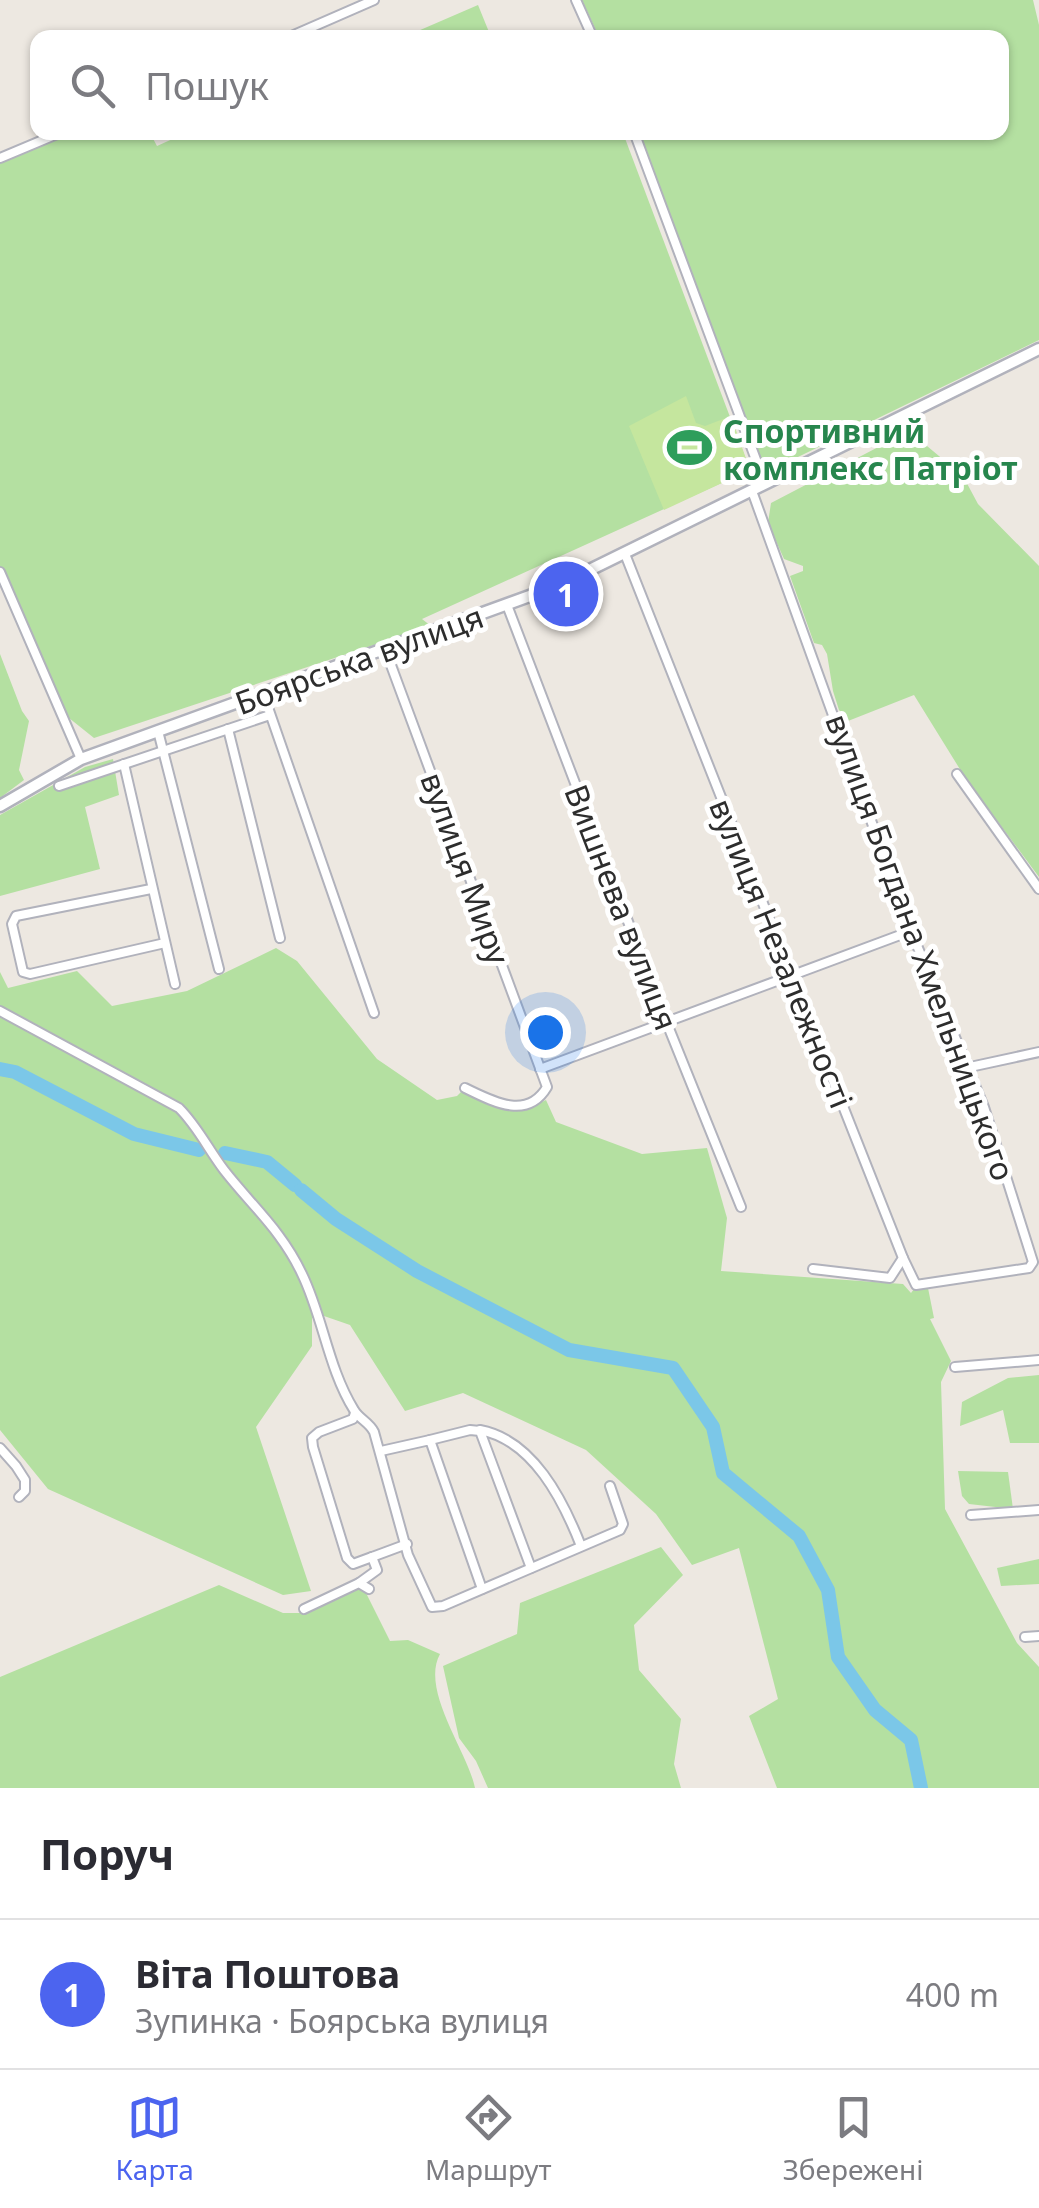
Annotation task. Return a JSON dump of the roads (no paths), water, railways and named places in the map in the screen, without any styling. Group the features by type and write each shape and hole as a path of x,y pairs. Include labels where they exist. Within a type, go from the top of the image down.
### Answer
{"street":[{"path":"305,30 374,0"},
{"path":"576,0 589,30"},
{"path":"0,158 43,140"},
{"path":"637,140 764,484"},
{"name":"Боярська вулиця","path":"0,806 82,759 507,606 625,554 1039,349"},
{"name":"вулиця Богдана Хмельницького","path":"752,490 911,930 970,1067 1033,1262 1029,1268 916,1284 903,1258"},
{"name":"вулиця Незалежності","path":"625,554 903,1258"},
{"path":"0,572 82,759"},
{"name":"Вишнева вулиця","path":"507,606 741,1207"},
{"name":"вулиця Миру","path":"385,650 547,1086 541,1096 525,1106 502,1106 464,1088"},
{"path":"263,693 374,1012"},
{"path":"59,786 270,715"},
{"path":"228,729 280,938"},
{"path":"158,731 219,969"},
{"path":"124,764 175,984"},
{"path":"958,774 1039,889"},
{"path":"151,890 16,916 12,924 24,972 30,974 166,942"},
{"path":"540,1069 911,930"},
{"path":"0,1010 179,1108 197,1126 223,1168 281,1234 303,1276 355,1413 370,1424 382,1452 408,1555 432,1606 443,1606 622,1528 610,1486"},
{"path":"970,1067 1039,1052"},
{"path":"814,1269 890,1278 903,1258"},
{"path":"954,1366 1039,1360"},
{"path":"355,1413 352,1419 312,1438 348,1558 353,1564 406,1544"},
{"path":"382,1452 475,1429 505,1438 543,1474 581,1546"},
{"path":"475,1429 484,1436 532,1568"},
{"path":"430,1440 482,1589"},
{"path":"0,1448 25,1480 25,1490 19,1498"},
{"path":"971,1515 1039,1510"},
{"path":"304,1609 374,1575 377,1570 372,1557"},
{"path":"358,1583 368,1589"},
{"path":"1025,1637 1039,1636"}],"waterway":[{"path":"0,1069 15,1072 134,1134 199,1150"},
{"path":"225,1153 267,1162 295,1185"},
{"path":"301,1190 336,1219 417,1271 569,1350 673,1368 713,1427 723,1473 799,1536 828,1590 838,1657 875,1710 911,1740 921,1788"}],"place":[{"name":"Спортивний комплекс Патріот","path":"690,448"},
{"name":"Віта Поштова","path":"566,594"}]}
